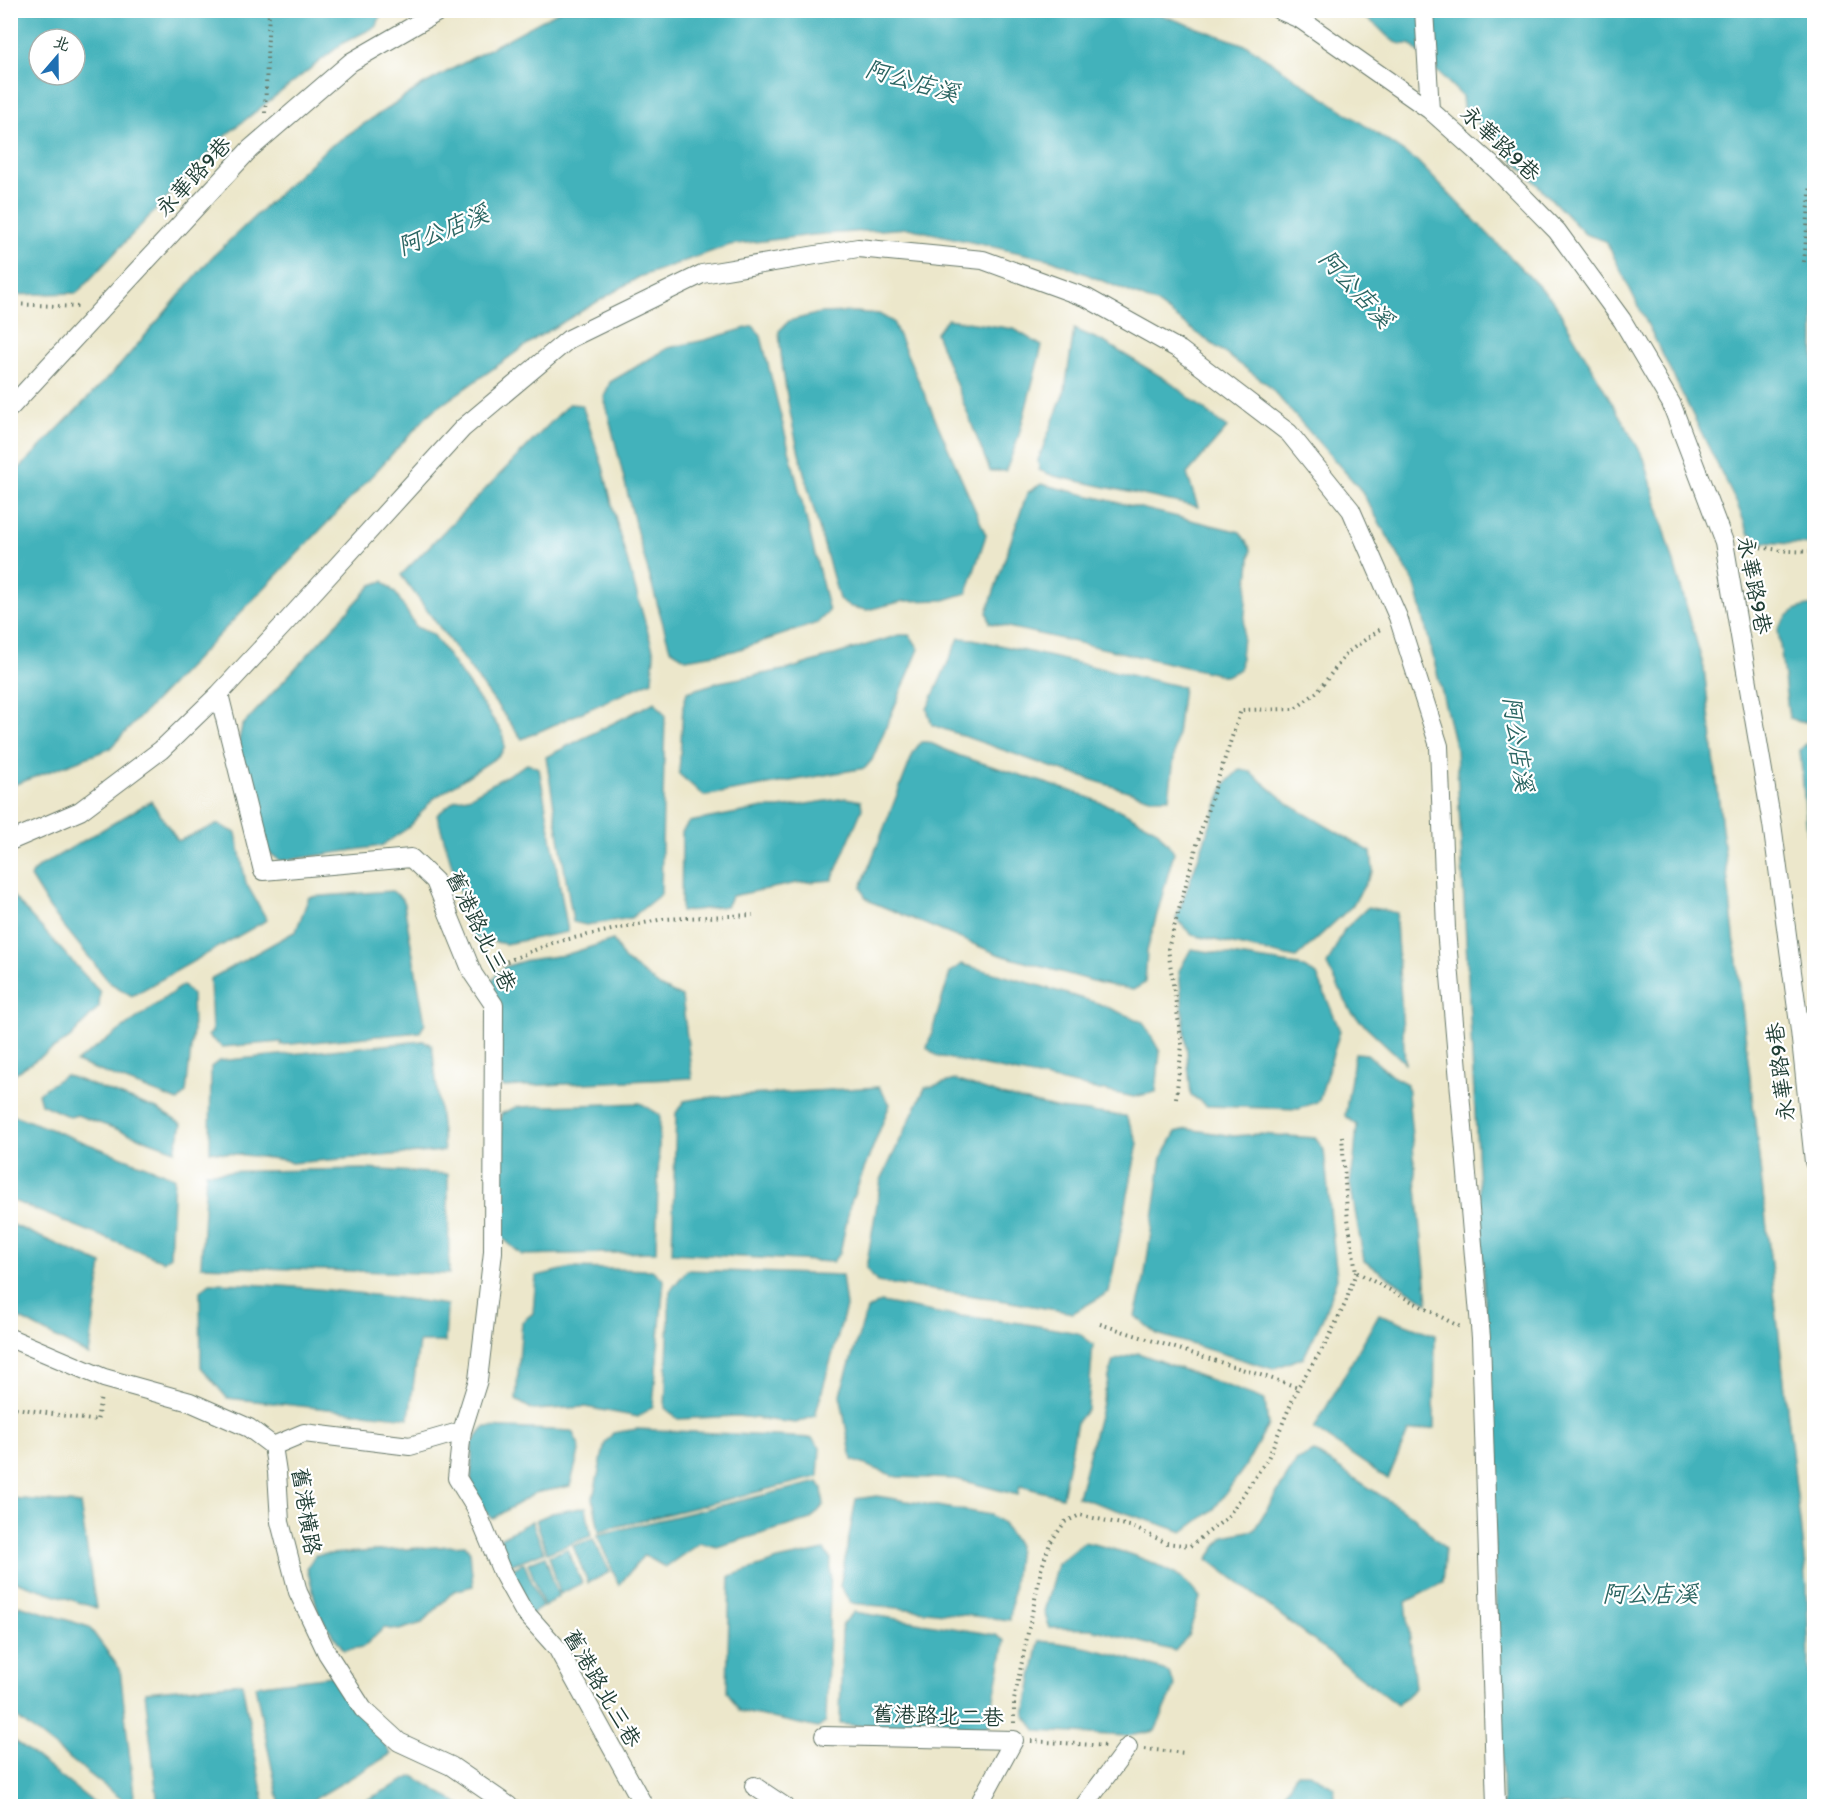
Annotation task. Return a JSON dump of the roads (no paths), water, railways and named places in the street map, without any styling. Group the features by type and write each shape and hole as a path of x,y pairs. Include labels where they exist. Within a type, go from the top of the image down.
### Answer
{"street":[{"name":"永華路9巷","path":"10,408 250,149 351,62 441,10"},
{"name":"永華路9巷","path":"1279,10 1300,19 1430,110 1496,169 1557,231 1622,320 1671,403 1724,542 1772,824 1815,1162"},
{"name":"永華路9巷","path":"1424,10 1430,110"},
{"path":"10,841 80,811 161,750 219,694 463,428 569,339 702,274 858,248 983,260 1087,298 1180,350 1289,433 1351,510 1398,617 1439,746 1446,929 1481,1338 1496,1806"},
{"name":"舊港路北三巷","path":"219,694 263,871 411,858 435,881 473,975 494,1005 493,1252 478,1380 462,1431 457,1478 475,1508 502,1572 523,1610 557,1648 644,1806"},
{"path":"1800,1031 1815,1048"},
{"name":"舊港橫路","path":"10,1338 104,1378 190,1402 249,1428 273,1446 280,1522 298,1592 327,1653 363,1709 399,1742 451,1766 509,1806"},
{"path":"273,1446 304,1432 410,1446 462,1431"},
{"name":"舊港路北二巷","path":"824,1736 1014,1740 978,1806"},
{"path":"1084,1806 1128,1747"},
{"path":"754,1786 784,1806"}],"water":[{"path":"11,10 385,11 381,13 377,26 343,43 226,135 77,293 11,295"},
{"name":"阿公店溪","path":"561,10 1150,11 1248,46 1417,161 1554,302 1644,458 1704,668 1807,1585 1813,1806 1503,1806 1485,1305 1456,749 1415,584 1360,489 1267,384 1156,303 1052,260 908,228 812,235 730,245 639,277 538,337 430,413 109,749 11,786 11,477 121,364 211,258 326,149 421,86"},
{"path":"1350,11 1814,11 1814,545 1757,542 1753,535 1749,534 1737,504 1606,241 1585,234 1463,108 1462,96 1410,44 1393,41 1373,23"},
{"path":"820,313 879,314 893,322 986,535 967,593 944,600 904,601 867,610 851,607 839,599 794,433 782,365 779,331 789,321"},
{"path":"947,319 1014,329 1042,346 1019,435 1006,471 990,471 936,333"},
{"path":"753,326 761,336 829,611 817,623 734,651 686,659 670,649 637,532 604,397 610,382 668,348"},
{"path":"1074,329 1104,342 1170,382 1227,428 1187,474 1198,507 1054,476 1039,470 1038,460 1065,390"},
{"path":"569,404 582,405 603,467 654,653 652,681 522,739 401,575"},
{"path":"1041,484 1240,532 1251,549 1240,669 1226,676 990,623 987,612 1027,493"},
{"path":"383,581 397,595 416,627 433,634 502,732 505,747 500,755 433,799 408,828 381,846 281,861 268,852 248,812 238,744 242,726 372,585"},
{"path":"1814,605 1814,722 1800,722 1789,718 1778,629 1785,618 1793,612"},
{"path":"899,635 910,635 919,649 872,760 865,768 704,796 679,774 683,706 687,692 719,682 789,669"},
{"path":"959,638 973,639 1183,687 1169,798 1150,798 1054,768 932,725 927,709"},
{"path":"655,702 665,715 661,894 631,918 586,925 573,922 546,757"},
{"path":"921,742 928,742 960,756 1080,794 1122,811 1157,830 1174,852 1147,951 1145,983 1133,990 1000,955 874,903 865,897 861,887 914,751"},
{"path":"1814,743 1814,863 1810,863 1800,750 1806,744"},
{"path":"527,764 539,768 568,932 505,944 473,937 437,815 455,800 471,796"},
{"path":"1240,769 1249,771 1290,805 1371,852 1373,871 1352,906 1296,958 1192,935 1176,919 1225,784"},
{"path":"846,798 861,801 862,809 832,880 797,883 732,896 726,906 681,912 682,832 689,822 764,808 780,808"},
{"path":"151,801 178,841 218,824 236,833 246,883 267,920 132,996 110,983 50,909 30,877 37,868"},
{"path":"392,891 403,899 425,1023 420,1032 281,1045 281,1042 222,1047 208,1036 212,1032 210,979 296,931 309,897"},
{"path":"10,893 100,992 99,1007 70,1038 11,1076"},
{"path":"1368,907 1397,913 1405,1063 1352,1013 1327,965 1344,930"},
{"path":"613,940 624,959 661,987 682,997 692,1078 502,1087 488,984 504,967 527,960 565,955"},
{"path":"1191,949 1298,965 1317,975 1340,1031 1319,1101 1299,1109 1207,1106 1191,1095 1179,971"},
{"path":"961,964 1097,1003 1143,1022 1160,1052 1156,1092 1134,1097 937,1056 927,1048 950,973"},
{"path":"183,985 192,995 193,1031 186,1093 178,1101 76,1062"},
{"path":"423,1041 432,1045 444,1151 291,1163 285,1160 210,1151 211,1067 219,1061"},
{"path":"1355,1053 1367,1054 1392,1076 1407,1084 1428,1303 1364,1261 1350,1183 1357,1125 1345,1116"},
{"path":"65,1075 157,1109 182,1124 175,1150 77,1115 70,1117 41,1104 38,1093"},
{"path":"955,1080 1001,1095 1059,1109 1126,1116 1138,1143 1109,1292 1073,1313 877,1282 866,1268 881,1180 925,1088"},
{"path":"879,1087 890,1104 850,1205 840,1253 832,1262 672,1253 676,1113 684,1101"},
{"path":"640,1103 660,1115 656,1252 522,1255 499,1235 501,1114 516,1107"},
{"path":"11,1114 174,1177 170,1256 163,1261 11,1200"},
{"path":"1187,1129 1234,1136 1259,1134 1316,1138 1324,1150 1337,1278 1323,1318 1304,1357 1273,1369 1157,1334 1135,1316 1144,1280 1162,1157 1176,1132"},
{"path":"365,1169 448,1174 449,1274 201,1266 206,1172"},
{"path":"11,1224 102,1264 89,1355 11,1314"},
{"path":"571,1268 652,1270 664,1280 653,1406 638,1417 585,1407 533,1410 516,1400 522,1322 533,1313 536,1276"},
{"path":"687,1270 842,1275 846,1307 815,1416 796,1423 737,1416 678,1419 665,1408 670,1291"},
{"path":"210,1283 329,1290 447,1305 445,1342 419,1342 409,1418 227,1398 201,1367 200,1291"},
{"path":"881,1302 943,1314 1021,1323 1078,1333 1093,1344 1088,1408 1077,1422 1062,1497 1020,1486 1018,1495 956,1479 897,1477 852,1460 840,1394 867,1310"},
{"path":"1379,1314 1435,1335 1434,1428 1408,1432 1388,1479 1314,1429"},
{"path":"1138,1353 1265,1400 1268,1425 1244,1468 1214,1509 1183,1532 1078,1497 1113,1361"},
{"path":"485,1427 572,1431 580,1448 570,1486 535,1493 492,1519 471,1494 472,1443"},
{"path":"637,1429 812,1438 820,1448 818,1477 599,1531 593,1498 605,1443 613,1433"},
{"path":"1314,1452 1414,1517 1445,1549 1442,1583 1406,1602 1415,1688 1397,1705 1208,1559 1224,1536 1254,1530 1297,1460"},
{"path":"818,1482 822,1488 824,1505 811,1519 717,1547 700,1543 665,1567 644,1555 619,1585 597,1535"},
{"path":"877,1496 991,1515 1003,1523 1018,1546 1010,1620 851,1603 840,1586 856,1499"},
{"path":"11,1498 80,1504 96,1608 11,1580"},
{"path":"586,1507 591,1536 547,1553 536,1520 552,1513"},
{"path":"532,1521 544,1552 510,1565 504,1558 500,1538"},
{"path":"593,1539 610,1572 588,1583 573,1546"},
{"path":"1084,1542 1122,1551 1158,1565 1184,1580 1191,1587 1200,1598 1188,1636 1175,1651 1092,1629 1050,1628 1044,1612 1057,1564"},
{"path":"465,1545 470,1552 473,1586 454,1591 422,1623 399,1630 384,1628 363,1647 344,1650 319,1615 307,1568 315,1555"},
{"path":"567,1549 582,1583 560,1594 549,1556"},
{"path":"824,1550 831,1559 826,1722 818,1728 739,1711 727,1691 730,1576 778,1560"},
{"path":"545,1556 558,1596 544,1607 528,1563"},
{"path":"524,1563 542,1607 530,1615 506,1572"},
{"path":"19,1605 89,1627 120,1669 134,1796 128,1804 11,1713 11,1623"},
{"path":"854,1612 996,1635 1005,1641 989,1724 979,1735 840,1724 842,1624"},
{"path":"1039,1641 1089,1648 1169,1672 1175,1686 1155,1731 1128,1736 1037,1731 1025,1715"},
{"path":"338,1675 391,1754 303,1806 280,1806 255,1686"},
{"path":"242,1683 264,1803 262,1806 158,1806 145,1692"},
{"path":"11,1738 98,1806 11,1806"},
{"path":"1297,1773 1309,1773 1334,1787 1334,1800 1330,1806 1276,1806"},
{"path":"413,1776 462,1806 355,1806"}]}
